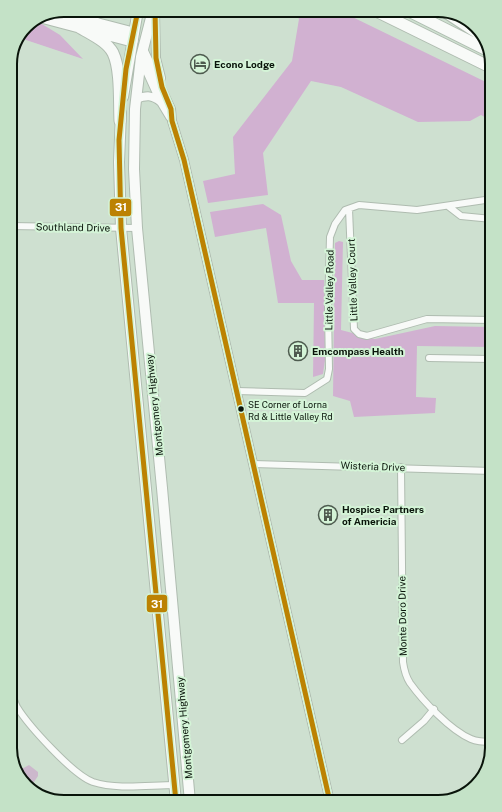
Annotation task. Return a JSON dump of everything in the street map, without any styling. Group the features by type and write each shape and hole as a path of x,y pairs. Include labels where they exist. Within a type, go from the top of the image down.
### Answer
{"highway":[{"path":"65,17 78,23 102,41 112,52 117,70 120,121"},
{"path":"78,23 90,17"},
{"path":"388,17 485,65"},
{"path":"421,17 482,46"},
{"path":"52,19 78,23 132,37"}],"main road":[{"name":"Montgomery Highway","path":"136,17 132,37 120,121 119,162 121,228 176,795"},
{"name":"Montgomery Highway","path":"152,17 142,53 136,99 134,169 137,228 162,482 189,795"},
{"path":"132,37 142,53"}],"street":[{"path":"154,17 156,58 162,87"},
{"path":"142,53 162,87 171,109 172,121 184,160 328,795"},
{"path":"142,53 161,102 172,121"},
{"path":"136,99 145,96 153,96 161,102"},
{"path":"349,209 360,205 417,210 485,200"},
{"path":"448,206 461,216 485,218"},
{"name":"Little Valley Road","path":"236,391 305,393 327,379 329,369 328,304 330,237 335,224 345,210 349,209"},
{"name":"Little Valley Court","path":"349,209 353,319 354,328 359,334 367,336 427,319 485,320"},
{"name":"Southland Drive","path":"17,226 137,228"},
{"path":"429,358 485,359"},
{"name":"Wisteria Drive","path":"253,464 401,467 485,471"},
{"name":"Monte Doro Drive","path":"401,467 403,662 409,682 452,727 464,735 485,742"},
{"path":"17,706 28,723 77,772 90,781 120,785 175,785"},
{"path":"402,740 424,721 434,709"}],"shaded area":[{"path":"297,17 352,17 485,82 485,117 481,115 470,121 418,122 341,87 311,81 263,153 268,195 208,203 203,181 235,174 233,137 292,61 299,19"},
{"path":"41,23 60,35 83,59 24,39 31,31"},
{"path":"263,204 281,215 291,261 302,280 324,280 325,360 323,374 313,377 314,303 278,303 266,228 215,237 210,212"},
{"path":"339,241 343,242 341,330 375,339 435,326 485,327 485,347 417,346 416,397 436,398 435,413 354,417 350,401 333,396 335,243"},
{"path":"29,765 38,772 38,776 34,782 29,779 22,769"}],"transit line":[{"name":"31","path":"137,17 126,69 119,140 121,228 175,795"},
{"name":"31","path":"155,17 156,58 162,87 171,109 172,121 184,160 328,795"}],"place":[{"name":"Econo Lodge","path":"200,64"},
{"name":"Emcompass Health","path":"298,351"},
{"name":"SE Corner of Lorna Rd & Little Valley Rd","path":"241,409"},
{"name":"Hospice Partners of Americia","path":"328,515"}]}
